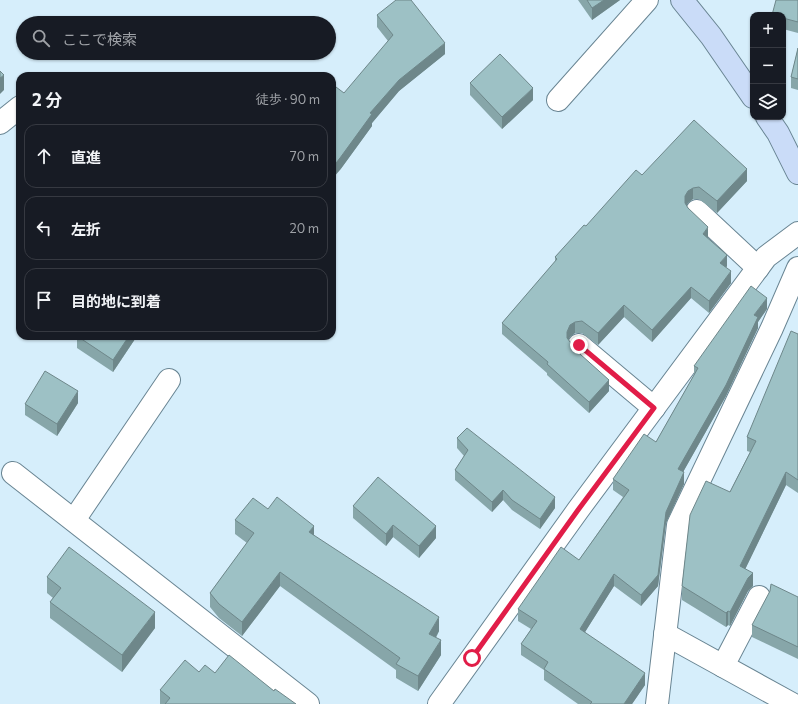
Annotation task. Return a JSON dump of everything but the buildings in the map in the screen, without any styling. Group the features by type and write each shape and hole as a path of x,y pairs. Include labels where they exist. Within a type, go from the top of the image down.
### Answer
{"street":[{"path":"558,100 647,0"},
{"path":"682,0 711,36 750,93"},
{"path":"0,123 16,110"},
{"path":"769,120 778,133 798,173"},
{"path":"697,211 758,268"},
{"path":"439,704 578,510 766,257 798,233"},
{"path":"657,704 678,525 772,328 798,268"},
{"path":"579,345 654,408"},
{"path":"74,520 169,380"},
{"path":"13,473 308,704"},
{"path":"723,666 759,598"},
{"path":"665,634 792,704"}],"route":[{"path":"472,658 578,510 654,408 579,345"}]}
